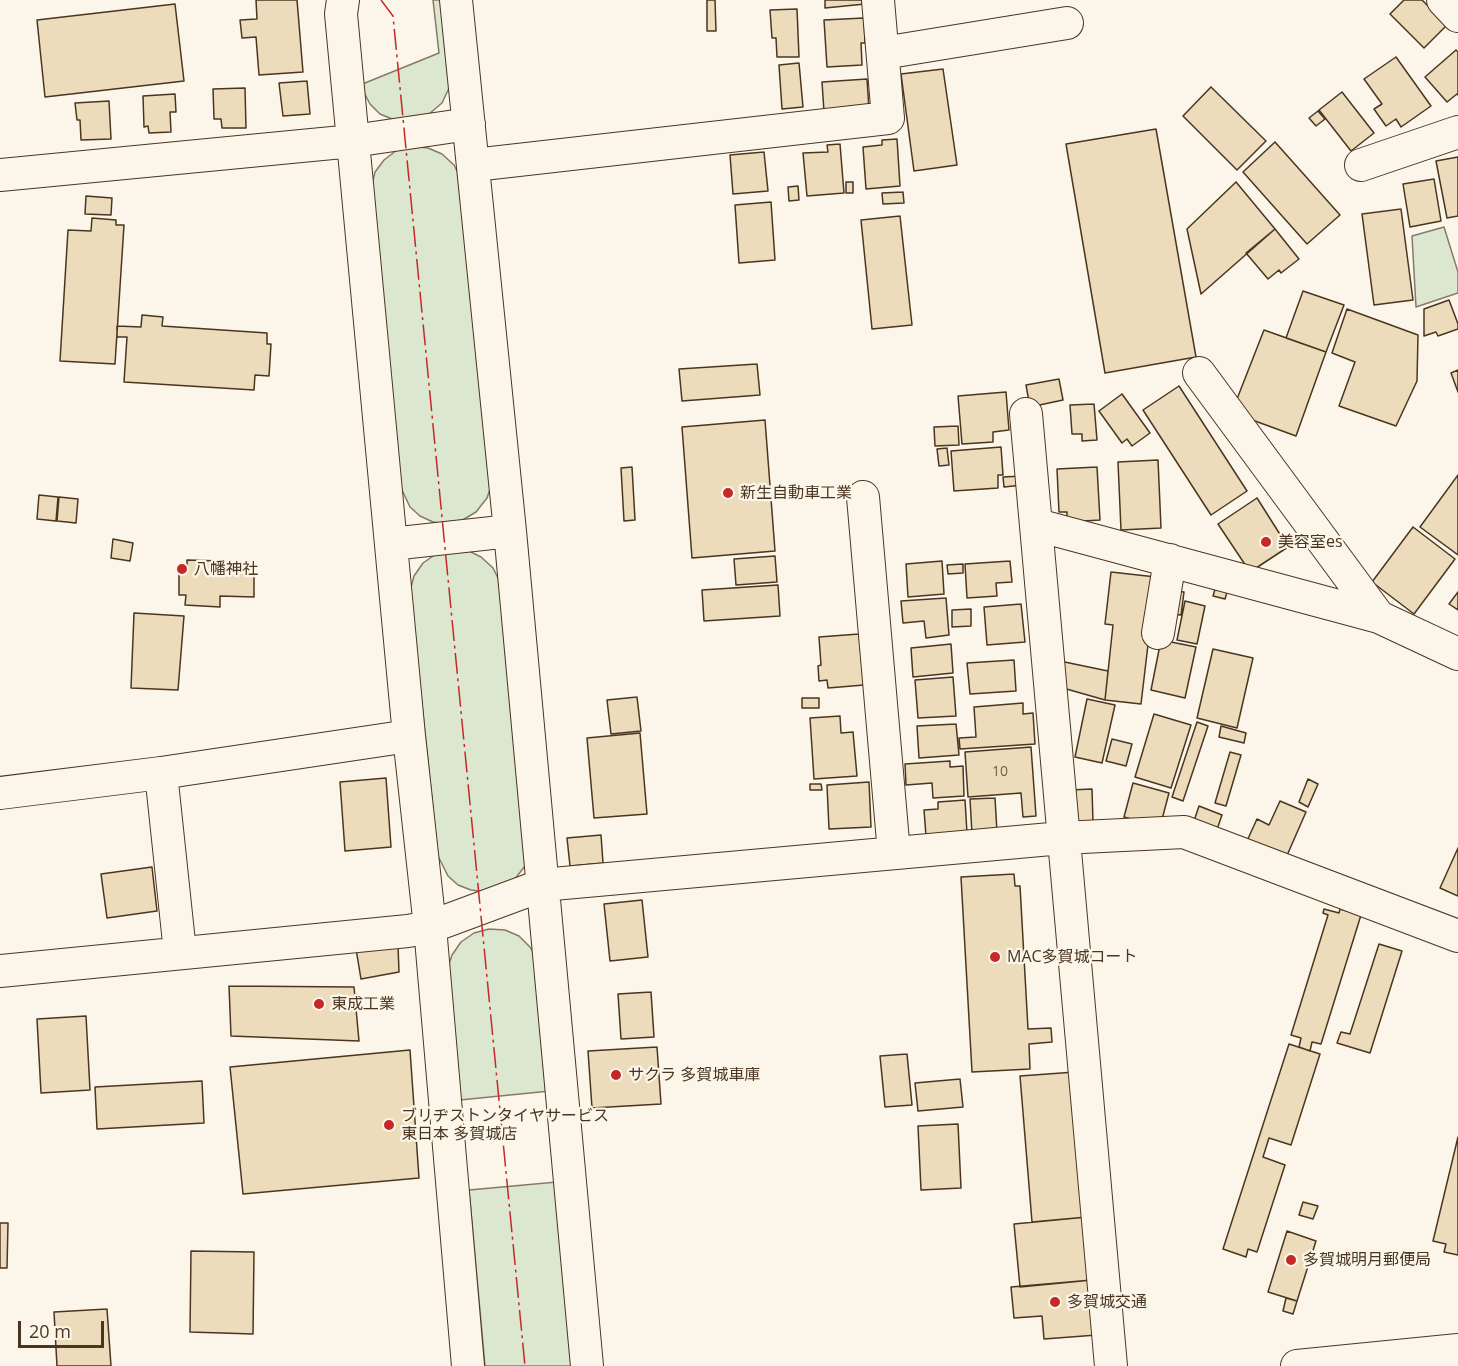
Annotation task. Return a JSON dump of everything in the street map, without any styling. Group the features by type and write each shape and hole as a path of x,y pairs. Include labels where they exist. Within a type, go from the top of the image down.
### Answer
{"street":[{"path":"343,0 341,14 430,927 468,1366"},
{"path":"456,0 510,531 587,1366"},
{"path":"474,165 888,118 878,0"},
{"path":"1443,0 1458,16"},
{"path":"883,53 1066,22"},
{"path":"0,176 353,141 469,124"},
{"path":"1361,165 1458,132"},
{"path":"1199,373 1379,617"},
{"path":"1026,414 1062,838 1111,1366"},
{"path":"863,497 894,853"},
{"path":"1037,525 1379,617 1458,654"},
{"path":"392,544 510,531"},
{"path":"1158,633 1170,561"},
{"path":"0,793 161,773 410,736"},
{"path":"161,773 180,952"},
{"path":"0,971 180,952 388,934 430,927 543,885 1062,838 1184,832 1458,936"},
{"path":"1297,1366 1458,1350"}],"green space":[{"path":"433,0 445,0 450,86 442,103 429,114 407,121 392,119 380,114 370,104 360,85 439,53"},
{"path":"412,146 428,148 442,154 454,165 461,179 490,489 487,498 476,512 461,521 447,524 433,522 420,516 410,507 401,488 371,188 375,172 384,160 397,150"},
{"path":"1444,227 1458,272 1458,293 1416,307 1412,236"},
{"path":"467,550 481,557 493,568 500,582 528,857 525,866 514,880 485,892 458,885 448,876 438,856 410,591 414,576 423,563 436,554"},
{"path":"489,929 505,930 519,936 530,947 538,961 550,1091 460,1100 447,970 452,955 461,942 474,933"},
{"path":"557,1182 575,1366 485,1366 469,1190"}],"building":[{"path":"256,0 297,0 303,72 259,75 256,37 242,38 240,20 257,19"},
{"path":"707,0 715,0 716,31 707,31"},
{"path":"825,0 864,0 865,4 825,8"},
{"path":"1404,0 1422,0 1447,25 1424,48 1390,14"},
{"path":"175,4 184,81 45,97 37,20"},
{"path":"797,9 799,57 777,57 776,38 772,38 770,10"},
{"path":"864,18 865,43 861,43 862,65 827,67 824,20"},
{"path":"1456,50 1458,52 1458,95 1447,102 1425,77"},
{"path":"1396,57 1431,106 1401,127 1396,119 1386,126 1374,109 1382,104 1364,79"},
{"path":"799,63 803,107 782,109 779,65"},
{"path":"943,69 957,165 914,171 901,74"},
{"path":"867,79 869,109 824,112 822,82"},
{"path":"307,81 310,114 283,116 279,83"},
{"path":"1211,87 1266,141 1237,170 1183,116"},
{"path":"245,88 246,128 222,128 221,119 214,119 213,89"},
{"path":"1342,92 1374,133 1351,151 1319,110"},
{"path":"175,94 176,112 170,112 171,132 149,133 148,126 144,127 143,96"},
{"path":"109,101 111,139 81,140 80,120 77,120 75,103"},
{"path":"1318,111 1325,119 1316,126 1309,118"},
{"path":"1156,129 1196,357 1105,373 1066,144"},
{"path":"897,139 900,186 866,189 863,147 882,145 882,140"},
{"path":"1275,142 1340,215 1307,244 1243,172"},
{"path":"840,144 844,193 807,196 803,153 828,152 827,145"},
{"path":"764,152 768,191 733,194 730,155"},
{"path":"1458,157 1458,216 1447,218 1436,161"},
{"path":"1434,179 1441,221 1410,227 1403,184"},
{"path":"846,182 853,182 853,193 846,193"},
{"path":"1236,182 1275,229 1201,294 1187,229"},
{"path":"798,186 799,200 789,201 788,187"},
{"path":"903,192 904,203 883,204 882,193"},
{"path":"86,196 112,198 111,215 85,214"},
{"path":"771,202 775,260 739,263 735,205"},
{"path":"1401,209 1413,300 1374,305 1362,214"},
{"path":"900,216 912,325 872,329 861,220"},
{"path":"92,218 116,220 116,225 124,225 115,364 60,361 68,230 91,231"},
{"path":"1275,229 1299,259 1281,273 1279,270 1268,279 1246,253"},
{"path":"1303,291 1344,305 1326,352 1286,338"},
{"path":"1449,300 1458,329 1438,336 1436,332 1424,336 1424,309"},
{"path":"1347,309 1418,335 1417,381 1396,426 1339,406 1355,362 1332,353"},
{"path":"142,315 163,317 162,326 267,333 267,344 271,344 269,376 255,375 254,390 124,382 127,337 117,337 117,326 141,327"},
{"path":"1264,330 1326,352 1296,436 1244,417 1237,399"},
{"path":"757,364 760,395 682,401 679,369"},
{"path":"1458,370 1458,392 1451,373"},
{"path":"1059,379 1063,400 1030,407 1026,385"},
{"path":"1179,386 1247,491 1211,515 1143,410"},
{"path":"1006,392 1009,430 993,432 993,442 962,444 958,396"},
{"path":"1122,394 1150,433 1132,446 1127,439 1122,443 1099,411"},
{"path":"1094,404 1097,440 1082,441 1082,434 1072,434 1070,405"},
{"path":"765,420 775,551 692,558 682,427"},
{"path":"958,426 959,445 935,446 934,427"},
{"path":"1001,447 1003,475 998,475 998,488 954,491 951,451"},
{"path":"947,448 949,465 939,466 937,449"},
{"path":"1158,460 1161,528 1121,530 1118,462"},
{"path":"632,467 635,520 624,521 621,468"},
{"path":"1097,467 1100,520 1067,522 1067,512 1059,512 1057,469"},
{"path":"1458,475 1458,555 1420,527"},
{"path":"1022,476 1023,485 1004,487 1003,477"},
{"path":"39,495 58,497 56,521 37,519"},
{"path":"59,497 78,499 76,523 57,521"},
{"path":"1257,498 1288,547 1250,572 1218,524"},
{"path":"1413,527 1455,559 1414,614 1372,582"},
{"path":"113,539 133,543 130,561 111,558"},
{"path":"775,556 777,582 736,585 734,559"},
{"path":"187,560 222,561 221,572 254,572 254,597 220,596 220,607 185,605 186,595 179,595 179,570 187,571"},
{"path":"942,561 944,594 908,597 906,564"},
{"path":"1010,561 1012,582 996,583 997,596 967,598 965,564"},
{"path":"963,564 963,573 948,574 947,565"},
{"path":"1111,572 1156,577 1141,704 1105,700 1113,625 1105,624"},
{"path":"778,585 780,616 704,621 702,590"},
{"path":"1216,586 1228,589 1225,599 1213,596"},
{"path":"1175,591 1184,592 1181,615 1172,614"},
{"path":"1458,592 1458,610 1449,604"},
{"path":"946,598 949,635 926,638 924,621 903,623 901,601"},
{"path":"1185,601 1205,606 1197,644 1177,640"},
{"path":"1021,604 1025,642 987,645 984,607"},
{"path":"971,609 971,626 952,627 952,610"},
{"path":"134,613 184,616 178,690 131,688"},
{"path":"859,634 864,685 828,688 827,680 819,681 818,666 821,665 819,637"},
{"path":"1161,640 1196,647 1185,698 1151,690"},
{"path":"951,644 953,673 913,677 911,648"},
{"path":"1213,649 1253,658 1237,728 1197,718"},
{"path":"1014,660 1016,691 970,694 967,663"},
{"path":"1055,660 1108,671 1105,700 1056,686"},
{"path":"953,677 956,716 918,718 915,680"},
{"path":"637,697 641,731 611,734 607,700"},
{"path":"802,698 819,698 819,708 802,708"},
{"path":"1087,699 1115,705 1102,763 1075,757"},
{"path":"1023,703 1023,714 1033,713 1035,744 960,749 959,738 976,737 974,707"},
{"path":"1154,714 1191,725 1171,788 1135,777"},
{"path":"840,716 841,733 853,732 857,776 814,779 810,718"},
{"path":"1197,722 1208,726 1183,801 1172,797"},
{"path":"956,724 959,755 919,758 917,726"},
{"path":"1221,726 1246,733 1244,743 1219,737"},
{"path":"640,733 647,814 594,818 587,738"},
{"path":"1112,739 1132,744 1126,766 1106,761"},
{"path":"1031,747 1036,816 1023,817 1021,793 968,797 965,752"},
{"path":"1230,752 1241,755 1226,806 1215,803"},
{"path":"950,761 950,767 963,766 964,796 933,798 932,783 906,785 905,764"},
{"path":"386,778 391,847 345,851 340,782"},
{"path":"1308,779 1318,784 1308,807 1299,802"},
{"path":"869,782 871,827 829,829 827,785"},
{"path":"1133,783 1169,793 1161,823 1143,822 1124,817"},
{"path":"810,784 821,784 822,790 810,790"},
{"path":"1092,789 1093,822 1071,823 1070,790"},
{"path":"995,798 997,832 972,834 970,799"},
{"path":"965,800 967,833 926,836 924,810 938,809 938,802"},
{"path":"1280,801 1306,812 1285,860 1246,843 1257,819 1269,825"},
{"path":"1199,806 1222,815 1215,835 1192,827"},
{"path":"601,835 603,863 570,866 567,838"},
{"path":"1458,848 1458,896 1440,888"},
{"path":"152,867 157,911 107,918 101,874"},
{"name":"MAC多賀城コート","path":"1014,874 1015,886 1020,886 1028,1029 1051,1028 1052,1042 1029,1044 1030,1069 972,1072 961,877"},
{"path":"642,900 648,957 610,961 604,904"},
{"path":"1324,909 1339,913 1340,909 1361,915 1321,1044 1312,1042 1310,1051 1299,1047 1301,1038 1291,1035 1328,915 1323,913"},
{"path":"1379,944 1402,951 1370,1053 1337,1043 1341,1032 1350,1034"},
{"path":"398,946 399,972 361,979 356,949"},
{"path":"229,986 354,987 359,1041 231,1036"},
{"path":"651,992 654,1037 621,1039 618,994"},
{"path":"86,1016 90,1090 41,1093 37,1019"},
{"path":"1289,1044 1320,1054 1291,1145 1269,1138 1263,1157 1285,1165 1257,1252 1248,1249 1246,1257 1223,1249"},
{"path":"657,1047 661,1104 592,1108 588,1051"},
{"path":"410,1050 419,1178 243,1194 230,1067"},
{"path":"907,1054 912,1105 885,1107 880,1056"},
{"path":"1075,1072 1087,1217 1032,1222 1020,1076"},
{"path":"960,1079 963,1107 918,1111 915,1083"},
{"path":"202,1081 204,1123 97,1129 95,1087"},
{"path":"958,1124 961,1188 921,1190 918,1126"},
{"path":"1458,1137 1458,1255 1444,1252 1446,1244 1433,1241"},
{"path":"1303,1202 1318,1206 1313,1219 1299,1215"},
{"path":"1087,1217 1092,1280 1020,1287 1014,1224"},
{"path":"0,1223 8,1223 7,1268 0,1268"},
{"path":"1287,1231 1316,1241 1297,1301 1268,1292"},
{"path":"191,1251 254,1252 253,1334 190,1332"},
{"path":"1092,1280 1097,1335 1044,1339 1042,1316 1014,1318 1011,1287"},
{"path":"1286,1298 1297,1301 1293,1314 1283,1311"},
{"path":"107,1309 111,1366 57,1366 54,1312"}],"power":[{"path":"381,0 393,16 525,1366"}],"place":[{"name":"新生自動車工業","path":"728,493"},
{"name":"美容室es","path":"1266,542"},
{"name":"八幡神社","path":"182,569"},
{"name":"MAC多賀城コート","path":"995,957"},
{"name":"東成工業","path":"319,1004"},
{"name":"サクラ 多賀城車庫","path":"616,1075"},
{"name":"ブリヂストンタイヤサービス 東日本 多賀城店","path":"389,1125"},
{"name":"多賀城明月郵便局","path":"1291,1260"},
{"name":"多賀城交通","path":"1055,1302"}]}
